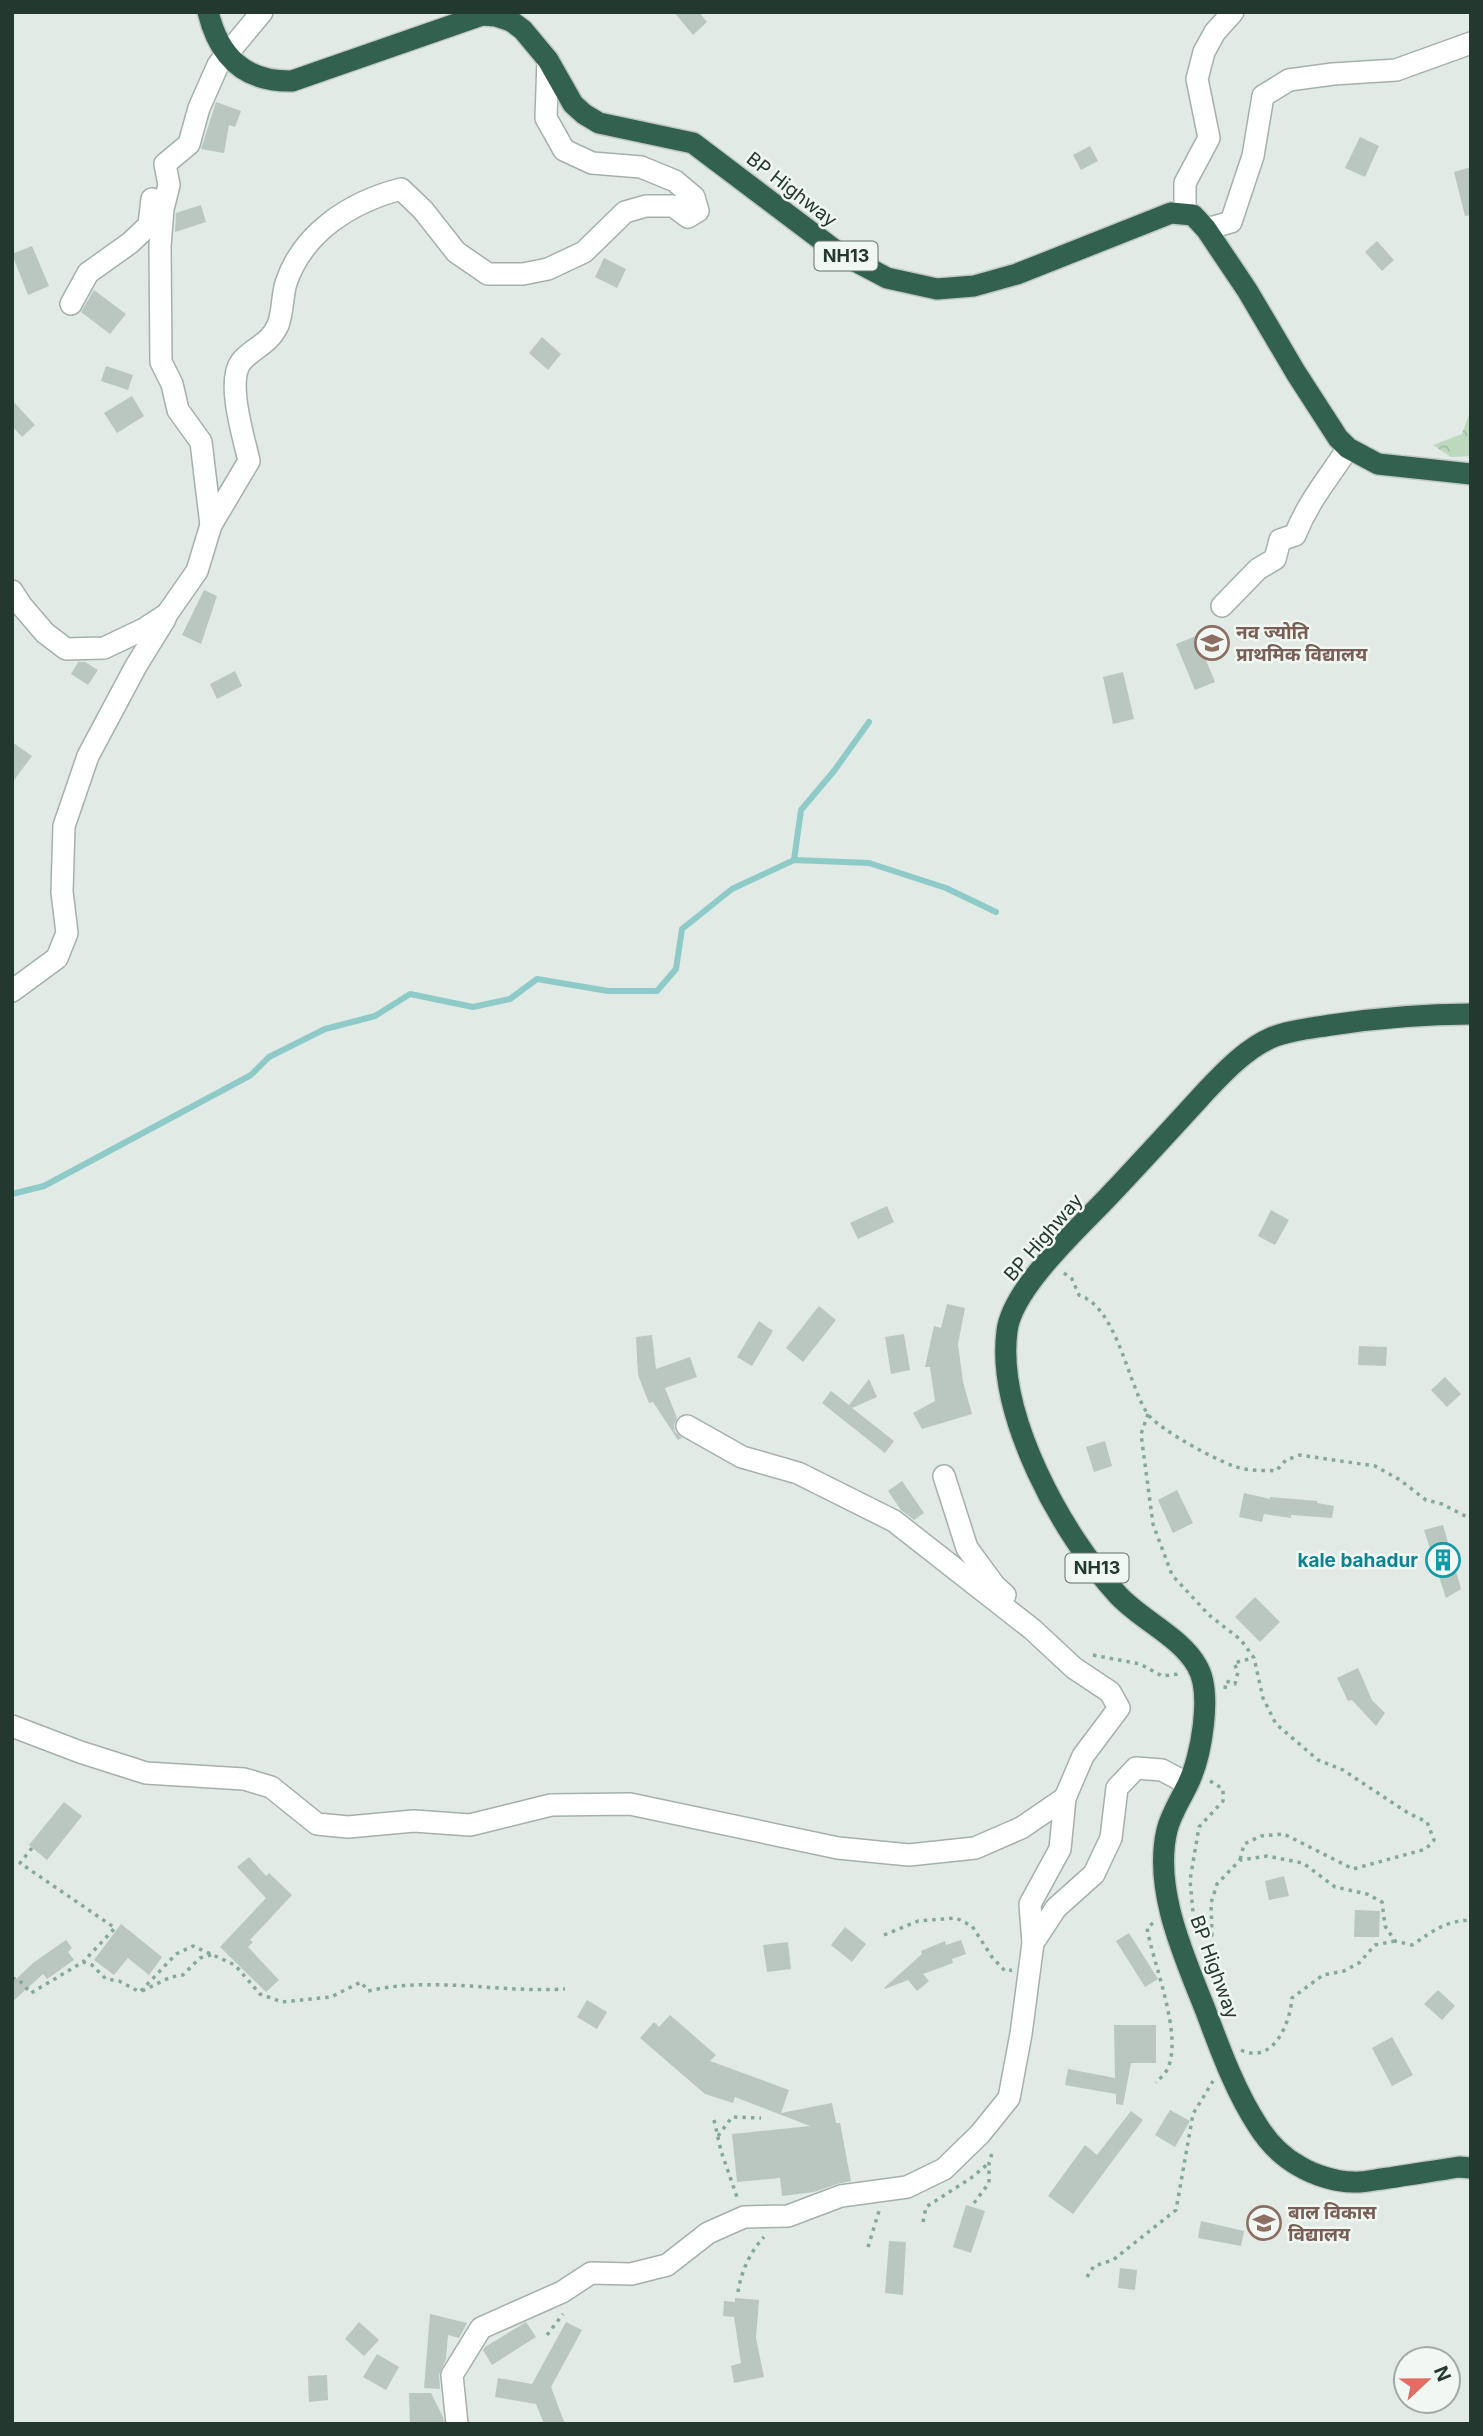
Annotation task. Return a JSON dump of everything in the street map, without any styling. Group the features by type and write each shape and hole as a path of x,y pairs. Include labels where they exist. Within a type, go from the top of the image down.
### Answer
{"highway":[{"path":"208,12 212,31 225,55"},
{"name":"BP Highway","path":"225,55 244,70 274,82 292,81 482,15 496,16 511,21 523,30 548,60 573,104 598,123 693,143 836,251 887,278 937,289 974,286 1017,274 1171,213 1185,213"},
{"path":"1185,213 1193,215 1206,229 1247,290 1338,439 1348,448 1378,464 1471,474"},
{"name":"BP Highway","path":"1471,1014 1387,1017 1274,1037 1255,1046 1206,1090 1023,1292 1012,1311 1007,1329 1006,1356 1010,1388 1026,1447 1048,1495 1082,1548 1117,1594 1140,1616 1185,1650 1199,1668 1205,1692 1198,1754 1191,1777 1167,1830 1164,1862 1177,1935 1223,2057 1257,2125 1270,2143 1299,2166 1322,2176 1353,2183 1459,2167 1471,2168"}],"street":[{"path":"71,304 88,273 130,243 149,225 152,193 164,164 189,144 208,83 225,55 262,12"},
{"path":"1185,213 1185,183 1209,138 1197,79 1204,52 1215,32 1233,12"},
{"path":"1206,229 1231,222 1253,156 1263,96 1289,80 1396,70 1471,43"},
{"path":"12,991 57,958 67,933 62,892 64,826 88,756 136,666 197,571 211,524 249,461 234,385 240,363 265,344 278,324 286,283 301,251 328,222 377,195 401,189 423,210 456,252 488,274 523,274 548,269 584,252 604,236 625,212 646,206 673,206 688,217 698,211 694,197 675,181 641,167 592,163 564,150 546,118 548,60"},
{"path":"164,164 169,185 163,209 160,246 161,362 172,384 178,410 201,442 211,524"},
{"path":"1222,606 1258,569 1275,559 1280,540 1295,535 1316,492 1348,448"},
{"path":"12,591 45,633 66,649 104,648 144,629 167,614"},
{"path":"457,2424 452,2375 481,2328 562,2292 591,2273 631,2274 667,2265 708,2233 744,2217 785,2216 841,2196 907,2187 944,2169 980,2134 1009,2098 1032,1951 1030,1904 1060,1849 1065,1798 1083,1756 1119,1708 1110,1692 1074,1668 1032,1629 894,1521 798,1473 742,1457 687,1426"},
{"path":"944,1476 967,1548 995,1586 1046,1634 1074,1668"},
{"path":"12,1726 146,1773 244,1779 271,1787 317,1824 348,1827 414,1821 470,1825 551,1805 630,1804 838,1848 909,1855 975,1848 1021,1828 1065,1798"},
{"path":"1032,1951 1056,1908 1094,1874 1111,1838 1117,1788 1126,1778 1136,1768 1162,1770 1191,1777"}],"path":[{"path":"1049,1261 1072,1279 1079,1295 1089,1298 1102,1311 1147,1414 1163,1429 1225,1464 1244,1469 1276,1471 1286,1460 1300,1455 1375,1466 1400,1480 1426,1500 1442,1504 1471,1519"},
{"path":"1147,1414 1141,1434 1153,1524 1172,1576 1209,1615 1241,1640 1254,1658 1263,1698 1276,1724 1318,1760 1343,1770 1408,1813 1427,1822 1434,1840 1426,1849 1353,1869 1284,1834 1261,1836 1244,1844 1240,1860 1217,1884 1211,1903 1212,1935 1202,1928 1193,1912 1190,1880 1199,1827 1223,1801 1223,1788 1191,1777"},
{"path":"1090,1654 1140,1664 1162,1676 1172,1677 1199,1668"},
{"path":"1226,1699 1226,1681 1234,1684 1238,1672 1234,1663 1254,1658"},
{"path":"12,1978 19,1980 31,1993 83,1962 115,1928 20,1863 32,1848"},
{"path":"1240,1860 1267,1856 1303,1863 1335,1887 1367,1894 1382,1902 1385,1926 1395,1941 1412,1945 1453,1921 1471,1920"},
{"path":"1156,2083 1167,2069 1172,2043 1160,1975 1147,1928 1170,1907"},
{"path":"884,1936 918,1921 956,1918 972,1926 992,1957 1005,1971 1015,1970 1032,1951"},
{"path":"140,1992 176,1954 193,1946 235,1965 260,1994 282,2002 331,1997 361,1982 368,1991 388,1986 424,1985 565,1989"},
{"path":"140,1992 171,1977 183,1975 200,1958 214,1954"},
{"path":"83,1962 92,1965 106,1979 119,1981 140,1992"},
{"path":"718,2136 732,2117 761,2118"},
{"path":"714,2120 740,2203 734,2222"},
{"path":"923,2222 926,2207 971,2178 989,2162"},
{"path":"868,2247 878,2212 889,2207"},
{"path":"738,2292 740,2279 750,2255 763,2237 778,2229 785,2216"}],"green space":[{"path":"1471,409 1471,456 1451,457 1433,445 1462,434"}],"building":[{"path":"674,12 699,12 707,22 693,35"},
{"path":"216,102 241,111 235,127 229,125 224,153 201,149"},
{"path":"1360,137 1379,146 1365,177 1345,168"},
{"path":"1090,146 1098,161 1081,170 1073,155"},
{"path":"1471,167 1471,215 1465,216 1454,172"},
{"path":"201,205 206,222 175,232 176,213"},
{"path":"1377,241 1394,260 1382,271 1365,252"},
{"path":"32,246 49,286 28,295 12,254"},
{"path":"604,258 626,269 617,288 595,277"},
{"path":"94,290 126,314 110,334 81,312"},
{"path":"542,337 561,354 548,370 529,353"},
{"path":"106,366 133,375 128,390 101,381"},
{"path":"132,396 144,416 117,433 104,413"},
{"path":"12,400 35,425 22,437 12,426"},
{"path":"204,590 217,596 201,644 182,635"},
{"path":"1196,636 1215,682 1195,690 1176,644"},
{"path":"78,662 85,662 98,670 88,685 71,674"},
{"path":"235,671 242,686 217,699 210,684"},
{"path":"1123,672 1134,719 1113,724 1103,677"},
{"path":"12,742 32,756 12,783"},
{"path":"887,1206 894,1222 858,1239 850,1223"},
{"path":"1271,1210 1289,1220 1275,1245 1258,1236"},
{"path":"947,1304 965,1308 958,1344 963,1382 972,1414 922,1429 913,1413 935,1401 930,1367 925,1367 934,1326 941,1328"},
{"path":"819,1306 836,1320 803,1362 786,1348"},
{"path":"759,1321 773,1331 752,1366 737,1357"},
{"path":"904,1334 910,1370 891,1374 885,1337"},
{"path":"652,1335 656,1369 690,1357 697,1377 665,1388 677,1418 675,1432 682,1438 678,1440 653,1402 649,1403 638,1375 636,1337"},
{"path":"1359,1346 1387,1347 1386,1366 1358,1365"},
{"path":"1445,1377 1461,1394 1447,1407 1431,1390"},
{"path":"869,1379 877,1397 852,1408 894,1441 885,1453 822,1403 831,1391 849,1405"},
{"path":"1105,1441 1112,1466 1094,1472 1086,1447"},
{"path":"902,1481 924,1513 914,1520 901,1510 888,1491"},
{"path":"1177,1490 1193,1523 1173,1533 1158,1500"},
{"path":"1244,1493 1270,1499 1317,1501 1334,1506 1332,1518 1291,1515 1291,1518 1264,1514 1262,1522 1239,1517"},
{"name":"kale bahadur","path":"1443,1525 1461,1589 1446,1598 1424,1530"},
{"path":"1255,1597 1280,1622 1260,1642 1235,1617"},
{"path":"1358,1668 1372,1700 1385,1713 1376,1726 1352,1700 1348,1701 1337,1678"},
{"path":"64,1802 82,1816 47,1860 29,1845"},
{"path":"249,1857 266,1876 269,1873 292,1895 250,1940 253,1942 248,1947 279,1980 266,1992 220,1947 266,1898 237,1867"},
{"path":"1284,1876 1289,1896 1269,1900 1265,1881"},
{"path":"1355,1910 1380,1911 1379,1937 1354,1937"},
{"path":"121,1924 162,1957 149,1975 128,1958 114,1975 94,1960"},
{"path":"845,1927 866,1944 852,1962 831,1945"},
{"path":"1129,1933 1158,1979 1145,1987 1116,1941"},
{"path":"66,1940 72,1948 68,1952 74,1960 47,1979 43,1974 12,2002 12,1983 33,1963"},
{"path":"961,1940 966,1954 952,1959 953,1963 923,1974 929,1981 917,1991 908,1980 884,1988 922,1954 921,1951 945,1941 946,1945"},
{"path":"788,1942 791,1969 767,1972 763,1945"},
{"path":"1438,1990 1455,2006 1442,2020 1424,2004"},
{"path":"587,2000 607,2012 597,2029 577,2017"},
{"path":"670,2015 716,2055 710,2061 789,2090 781,2113 832,2103 836,2123 840,2123 851,2181 814,2192 782,2196 780,2178 737,2182 732,2134 810,2126 735,2097 733,2103 705,2094 640,2038 654,2022 659,2027"},
{"path":"1114,2025 1156,2025 1156,2063 1131,2063 1123,2105 1116,2104 1116,2094 1065,2085 1068,2069 1115,2078"},
{"path":"1392,2037 1413,2075 1392,2086 1372,2048"},
{"path":"1170,2110 1190,2121 1175,2147 1155,2135"},
{"path":"1131,2111 1143,2120 1073,2214 1048,2196 1085,2145 1097,2155"},
{"path":"966,2205 985,2211 971,2253 953,2247"},
{"path":"1201,2221 1244,2231 1241,2246 1198,2238"},
{"path":"889,2241 906,2242 903,2295 885,2293"},
{"path":"1120,2268 1137,2270 1135,2290 1118,2288"},
{"path":"735,2298 759,2300 756,2338 764,2377 734,2383 731,2366 741,2363 734,2317 723,2316 724,2301 735,2302"},
{"path":"430,2314 467,2323 459,2338 448,2335 446,2359 439,2375 440,2389 424,2388"},
{"path":"359,2322 379,2340 364,2356 345,2339"},
{"path":"526,2322 536,2337 492,2365 483,2350 485,2347"},
{"path":"566,2322 582,2330 551,2387 565,2424 544,2424 536,2404 495,2397 498,2378 532,2384"},
{"path":"377,2354 399,2367 386,2390 363,2377"},
{"path":"327,2375 328,2400 309,2402 308,2376"},
{"path":"409,2393 431,2393 444,2424 410,2424"}],"waterway":[{"path":"794,860 801,810 834,771 869,722"},
{"path":"12,1194 44,1186 251,1075 269,1057 325,1029 375,1016 410,994 473,1007 510,999 537,979 608,991 657,991 676,969 682,929 732,889 794,860 869,863 946,888 996,912"}],"place":[{"name":"नव ज्योति प्राथमिक विद्यालय","path":"1212,643"},
{"name":"kale bahadur","path":"1443,1560"},
{"name":"बाल विकास विद्यालय","path":"1264,2223"}]}
